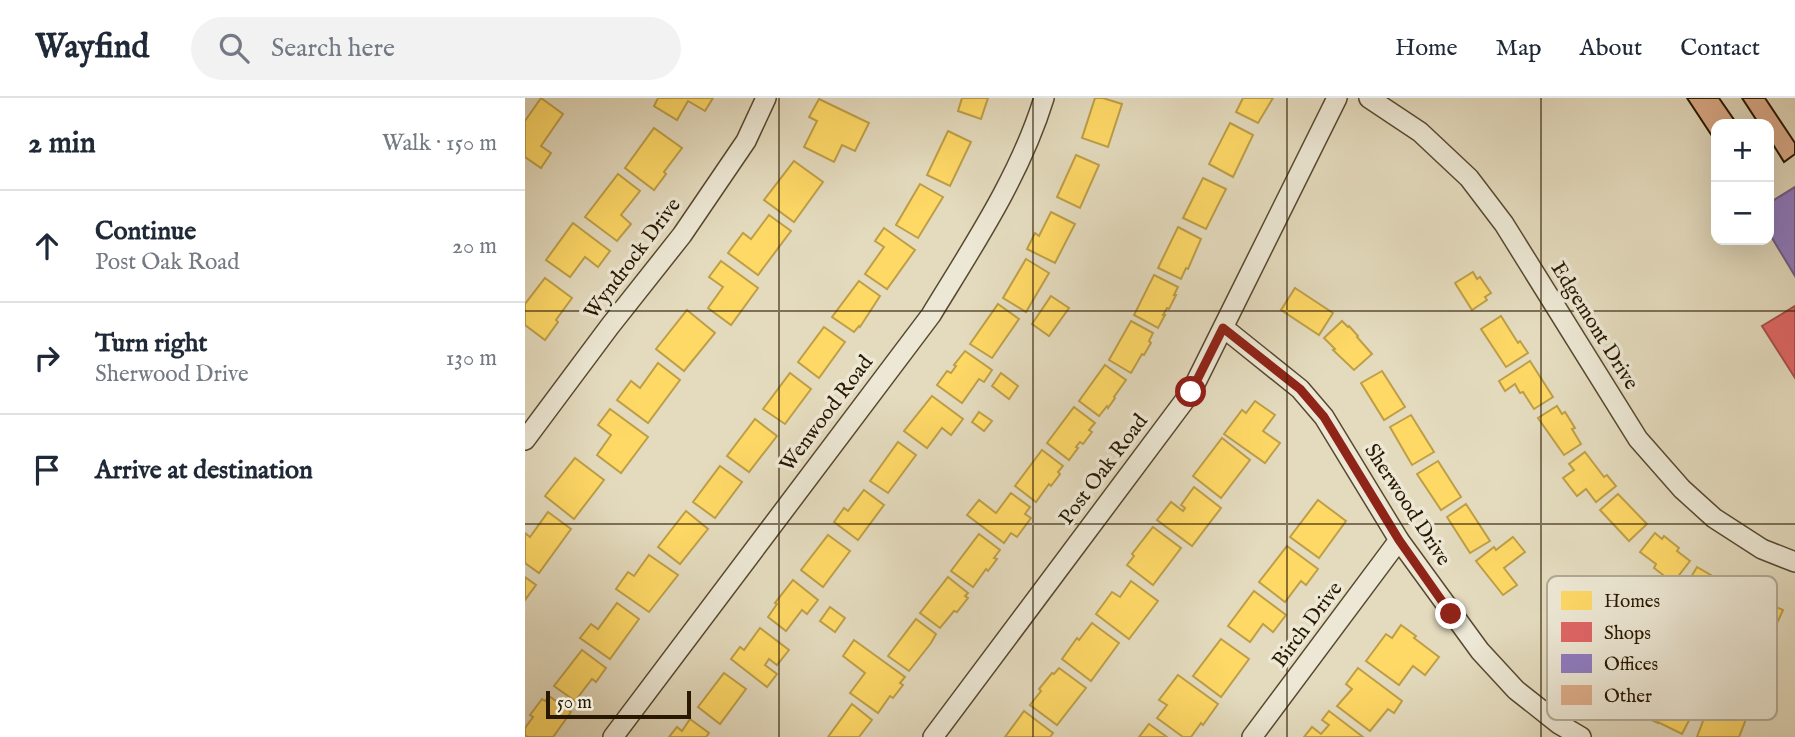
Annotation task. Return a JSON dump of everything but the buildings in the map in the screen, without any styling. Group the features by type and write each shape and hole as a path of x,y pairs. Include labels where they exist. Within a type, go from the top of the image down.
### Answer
{"street":[{"name":"Wyndrock Drive","path":"525,440 682,235 746,141 767,98"},
{"name":"Wenwood Road","path":"613,737 931,315 1008,182 1044,98"},
{"name":"Post Oak Road","path":"933,737 1191,392 1337,98"},
{"name":"Edgemont Drive","path":"1369,98 1420,132 1469,178 1504,224 1638,439 1682,489 1714,518 1762,549 1795,562"},
{"name":"Sherwood Drive","path":"1223,328 1300,389 1324,417 1399,540 1480,651 1516,690 1547,715"},
{"name":"Birch Drive","path":"1252,737 1399,540"},
{"name":"Sherwood Drive","path":"1554,720 1581,737"}],"route":[{"path":"1191,392 1223,328 1300,389 1324,417 1399,540 1451,614"}]}
